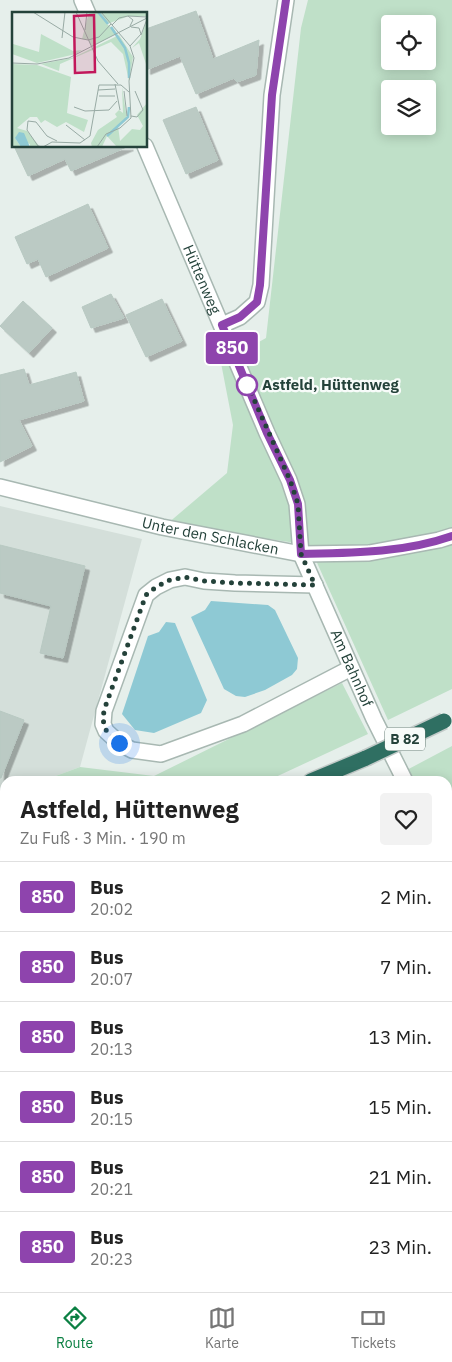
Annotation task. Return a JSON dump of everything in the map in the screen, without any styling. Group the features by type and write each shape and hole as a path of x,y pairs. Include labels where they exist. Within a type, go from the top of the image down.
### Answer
{"highway":[{"name":"B 82","path":"323,776 448,719"}],"street":[{"path":"82,0 87,12"},
{"path":"222,325 240,317 257,302 260,285 272,95 286,0"},
{"name":"Hüttenweg","path":"146,148 295,496 298,504 301,554"},
{"name":"Unter den Schlacken","path":"0,487 162,527 301,554 369,553 452,536"},
{"name":"Am Bahnhof","path":"301,554 351,668 403,776"},
{"path":"315,585 235,583 204,581 185,577 170,580 156,587 146,595 104,710 103,724 106,731 119,743 132,750 160,754 243,724 351,668"}],"shaded area":[{"path":"0,506 142,539 80,767 56,776 0,776"}],"green space":[{"path":"308,0 452,0 452,689 388,720 309,545 167,524 227,473 233,425 221,363 266,338 301,28"},
{"path":"342,683 368,734 278,776 154,776"},
{"path":"452,746 452,776 395,776"},
{"path":"80,767 154,776 56,776"}],"water":[{"path":"211,601 268,605 275,610 298,658 297,669 292,675 265,690 245,697 236,696 224,689 191,617 205,610"},
{"path":"166,622 175,623 207,700 201,713 154,733 135,730 122,714 148,636 159,632"}],"building":[{"path":"196,11 213,59 259,40 256,75 237,82 234,78 196,94 180,56 148,69 148,28"},
{"path":"196,107 218,160 186,174 163,120"},
{"path":"15,148 124,148 71,171 65,159 28,176"},
{"path":"88,204 108,248 46,277 38,259 27,264 15,237"},
{"path":"111,294 124,318 91,328 82,307"},
{"path":"162,299 182,341 146,357 126,315"},
{"path":"23,301 52,328 29,353 0,326"},
{"path":"24,369 29,385 76,372 84,401 19,420 32,446 0,462 0,375"},
{"path":"0,545 85,566 63,658 40,653 51,606 0,593"},
{"path":"0,711 24,720 2,776 0,776"}],"bus line":[{"name":"850","path":"286,0 272,95 260,285 257,302 240,317 222,325 267,433 290,480 298,504 301,554 369,553 452,536"}],"place":[{"name":"Astfeld, Hüttenweg","path":"247,385"}],"route":[{"path":"119,743 106,731 103,724 104,710 146,595 170,580 185,577 204,581 235,583 315,585 301,554 298,504 290,480 267,433 244,377 247,385"}]}
